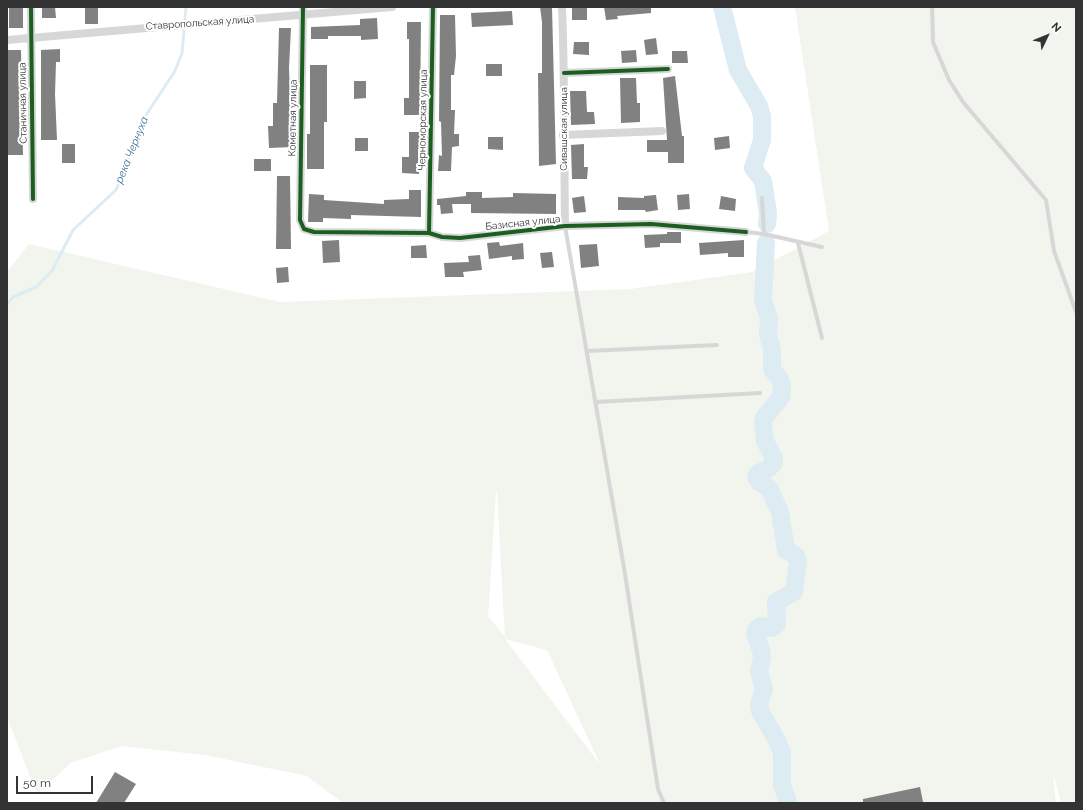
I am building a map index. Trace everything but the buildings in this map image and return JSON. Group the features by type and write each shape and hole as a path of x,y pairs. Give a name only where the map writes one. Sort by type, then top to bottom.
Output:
{"street":[{"name":"Станичная улица","path":"31,7 30,38 33,199"},
{"name":"Ставропольская улица","path":"7,40 192,24 303,11 392,7"},
{"name":"Черноморская улица","path":"429,233 432,7"},
{"name":"Сивашская улица","path":"562,7 565,226"},
{"name":"Кометная улица","path":"303,11 300,220 304,229"},
{"path":"564,73 668,69"},
{"path":"563,135 662,131"},
{"name":"Базисная улица","path":"304,229 314,232 429,233 442,237 460,238 565,226 651,224 746,232"}],"lane":[{"path":"932,7 933,42 949,80 962,102 1046,200 1054,251 1076,312"},
{"path":"762,198 764,234"},
{"path":"565,226 625,574 658,789 664,803"},
{"path":"746,232 764,234 798,243 822,247"},
{"path":"798,243 822,338"},
{"path":"587,350 717,345"},
{"path":"596,402 760,393"}],"shaded area":[{"path":"795,7 1076,7 1076,803 1061,803 1053,773 1056,803 343,803 307,776 205,755 121,746 71,763 37,794 7,717 7,272 29,244 280,302 631,289 752,272 829,231","holes":["497,492 505,637 488,616","505,639 547,650 599,762 598,762"]}],"waterway":[{"name":"река Чернуха","path":"7,304 13,297 36,287 52,271 73,230 116,190 146,115 175,71 182,53 186,7"},
{"path":"722,7 738,70 759,106 762,116 762,140 753,168 763,181 768,213 767,224"},
{"path":"766,243 763,300 769,318 768,334 772,350 772,369 780,379 782,386 781,397 764,418 763,423 765,441 774,458 774,463 768,469 758,473 756,477 759,482 769,488 780,512 786,550 796,556 798,561 794,592 776,602 777,624 772,628 760,626 756,630 755,634 762,657 759,671 764,689 759,705 760,711 782,752 782,784 788,803"}],"cycle path":[{"path":"31,7 33,199"},
{"path":"303,7 300,220 304,229 314,232 429,233 442,237 460,238 565,226 651,224 746,232"},
{"path":"429,233 433,7"},
{"path":"564,73 668,69"}]}
